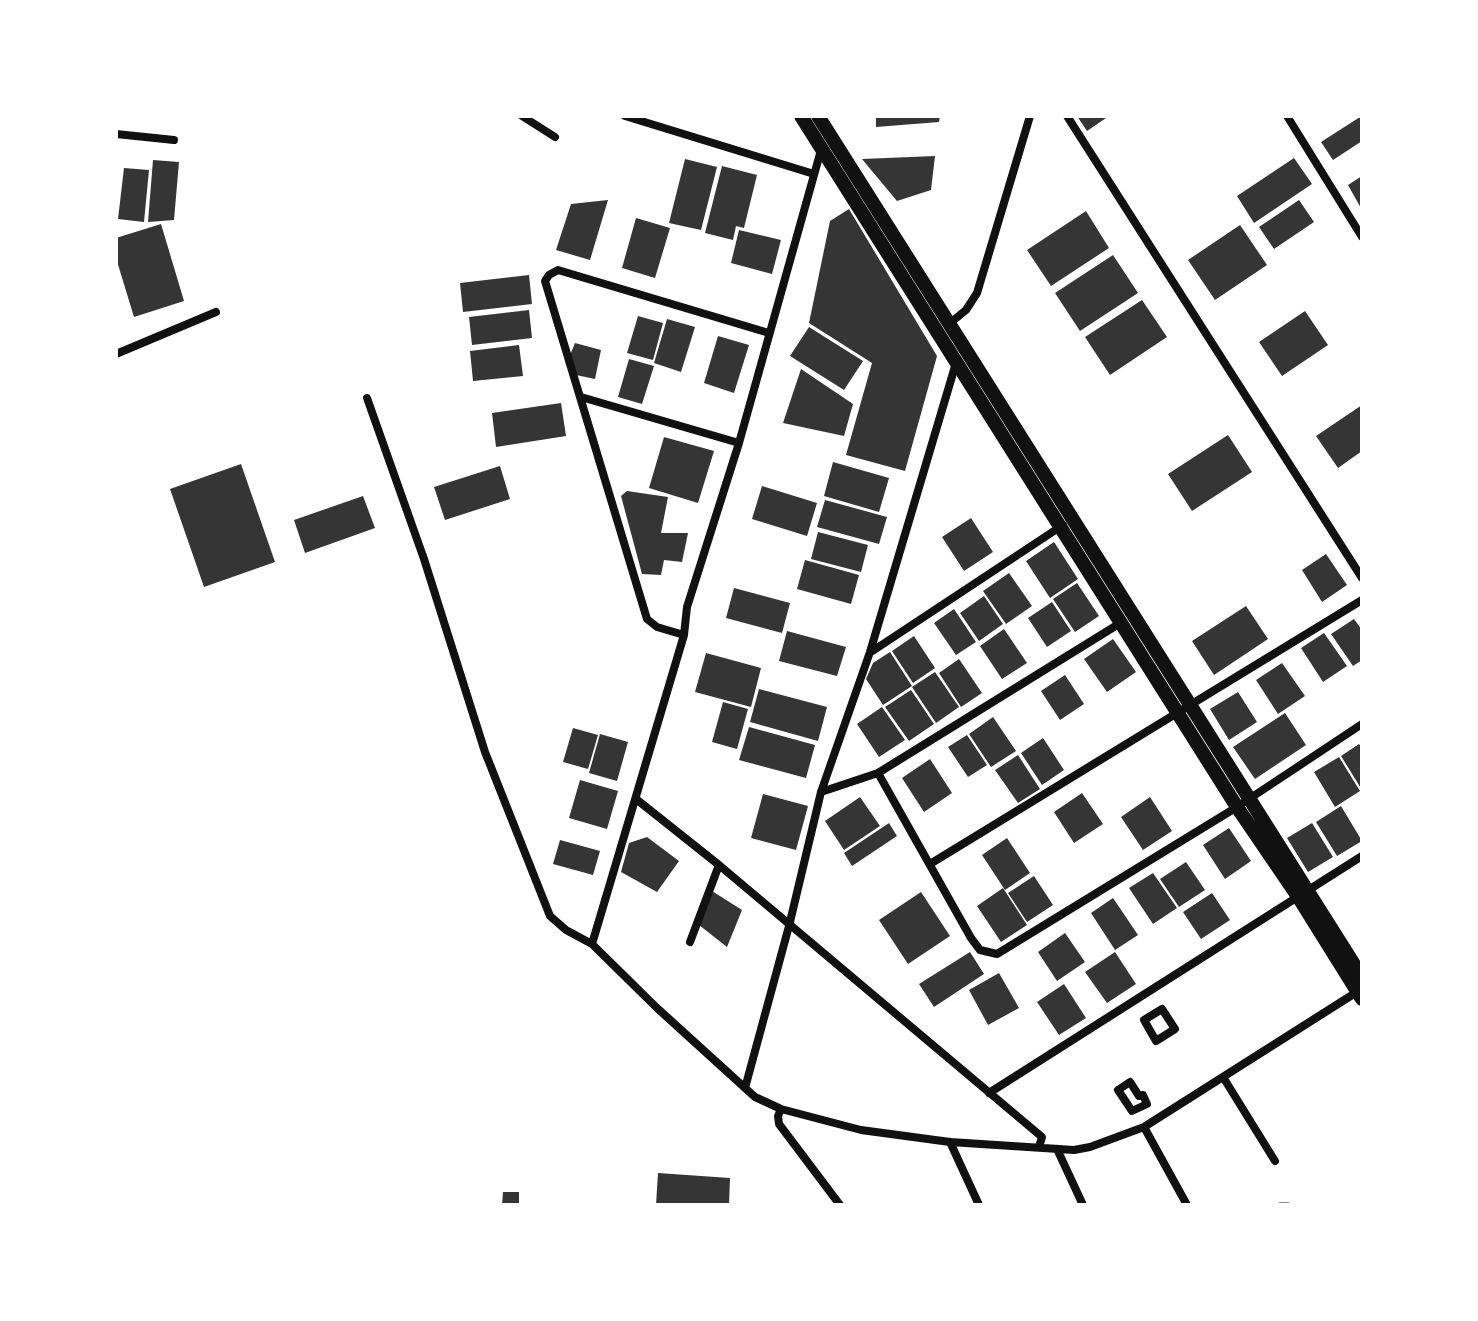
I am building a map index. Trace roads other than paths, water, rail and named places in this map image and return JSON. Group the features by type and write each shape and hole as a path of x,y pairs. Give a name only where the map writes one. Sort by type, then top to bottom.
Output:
{"street":[{"path":"522,116 555,137"},
{"path":"625,116 814,174"},
{"path":"801,116 943,328 969,353 1066,524"},
{"path":"367,398 424,559 485,752 550,916 566,930 592,944 755,1097 781,1109 861,1130 950,1142 1057,1149 1090,1147 1144,1127 1361,989 1243,803 1178,714 1127,620 1066,524 955,363 943,328 818,116"},
{"path":"592,944 684,635 687,607 739,443 831,116"},
{"path":"943,328 966,310 977,293 1030,116"},
{"path":"1067,116 1362,578"},
{"path":"1287,116 1362,237"},
{"path":"116,134 174,140"},
{"path":"684,635 657,627 647,619 545,281 558,270 769,333"},
{"path":"116,354 216,312"},
{"path":"745,1088 821,792 870,652 955,363 969,353"},
{"path":"581,397 739,443"},
{"path":"870,652 1066,524"},
{"path":"930,864 1362,600"},
{"path":"1127,620 1192,706 1243,803"},
{"path":"821,792 878,773 1127,620"},
{"path":"878,773 980,950 997,954 1243,803 1362,724"},
{"path":"636,799 1042,1137 1039,1147"},
{"path":"989,1093 1362,856"},
{"path":"690,942 719,865"},
{"path":"1223,1077 1275,1161"},
{"path":"781,1109 779,1124 840,1205"},
{"path":"1144,1127 1187,1205"},
{"path":"950,1142 979,1205"},
{"path":"1057,1149 1083,1205"}],"lane":[{"path":"1280,1205 1288,1205"}]}
